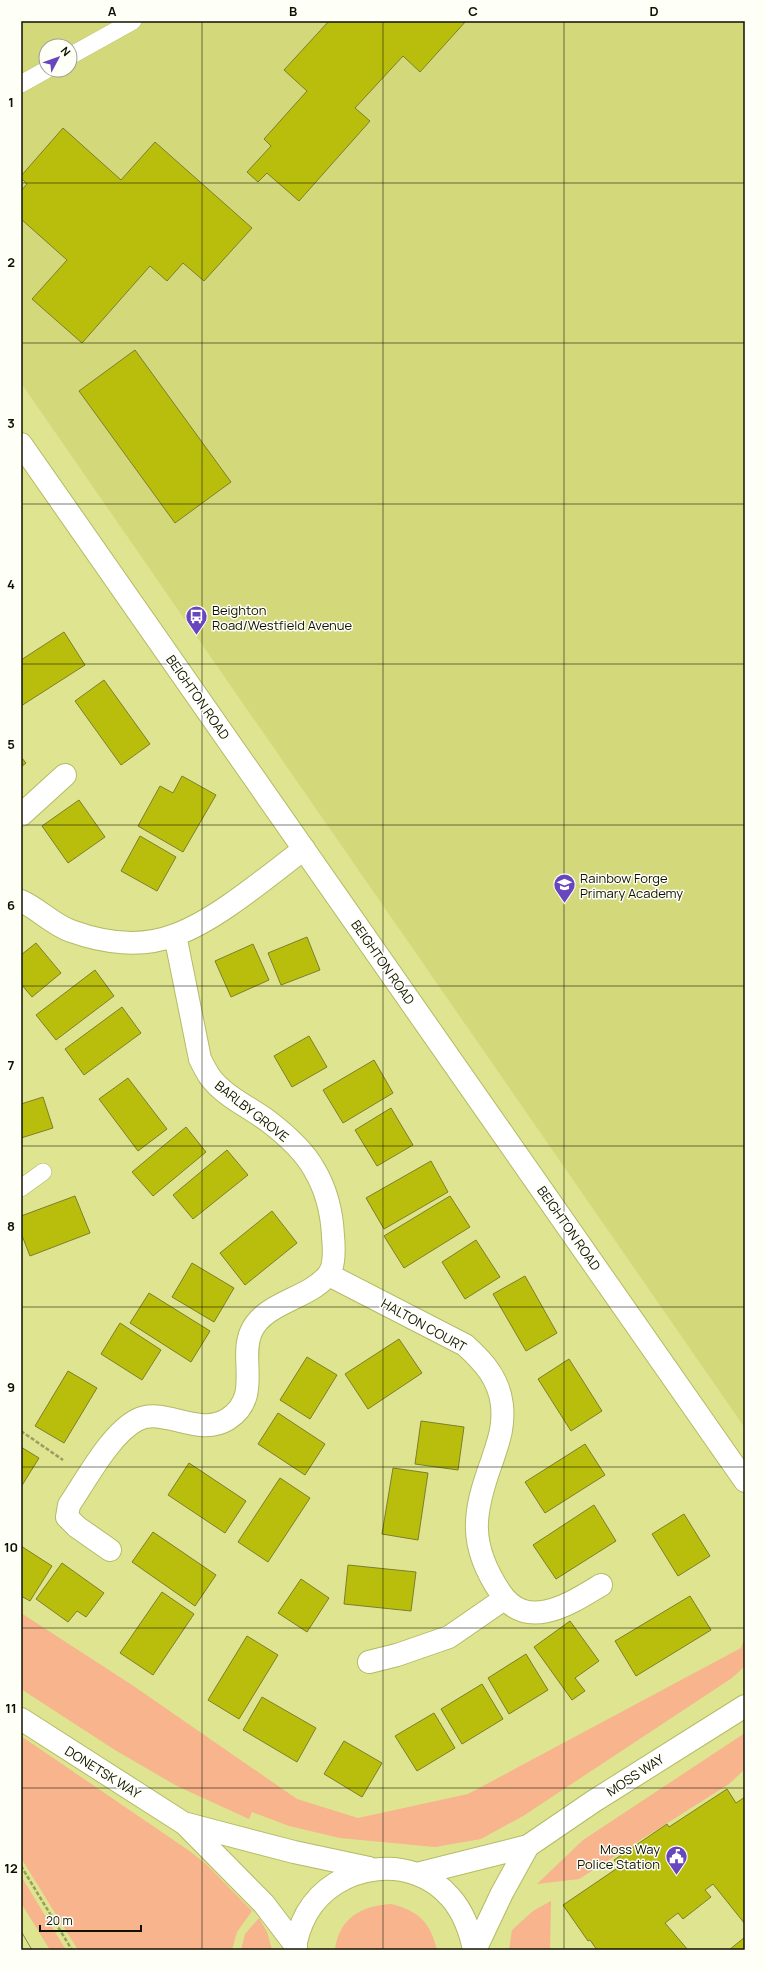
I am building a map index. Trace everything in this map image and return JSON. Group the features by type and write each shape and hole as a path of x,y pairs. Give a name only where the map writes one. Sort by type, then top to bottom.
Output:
{"street":[{"name":"BEIGHTON ROAD","path":"21,444 745,1481"},
{"path":"21,815 32,803 65,775"},
{"path":"21,901 69,931 108,942 138,943 175,936 204,920 304,849"},
{"name":"BARLBY GROVE","path":"175,936 200,1059 210,1077 230,1096 269,1121 284,1134 314,1169 326,1198 333,1228 334,1253 329,1275"},
{"path":"110,1550 77,1527 67,1517 69,1505 114,1439 125,1428 139,1419 161,1416 191,1425 213,1424 228,1419 242,1405 248,1393 250,1334 256,1322 268,1313 312,1288 329,1275"},
{"name":"HALTON COURT","path":"329,1275 465,1345 482,1361 496,1381 502,1404 503,1428 480,1494 476,1532 481,1556 492,1581 504,1599 523,1611 542,1613 568,1604 601,1585"},
{"path":"369,1662 396,1655 449,1637 504,1599"},
{"name":"MOSS WAY","path":"417,1874 528,1846 594,1801 744,1705"},
{"name":"DONETSK WAY","path":"21,1719 185,1824 264,1904 296,1948"},
{"name":"DONETSK WAY","path":"185,1824 294,1852 372,1869"},
{"name":"MOSS WAY","path":"474,1950 502,1893 528,1846"},
{"path":"296,1948 301,1923 313,1903 329,1887 349,1875 372,1869 395,1869 417,1874 434,1884 450,1897 462,1913 470,1931 474,1950"}],"lane":[{"path":"78,52 133,21"},
{"path":"21,84 38,74"},
{"path":"21,1188 43,1172"}],"path":[{"path":"21,1431 88,1477"},
{"path":"21,1866 72,1950"}],"shaded area":[{"name":"Rainbow Forge Primary Academy","path":"21,21 745,21 745,1428 21,383"},
{"path":"21,1613 132,1685 297,1799 358,1818 468,1794 741,1648 745,1637 745,1666 732,1678 523,1816 481,1839 435,1847 340,1838 289,1826 252,1812 249,1819 177,1786 115,1750 21,1689"},
{"path":"745,1733 745,1769 729,1784 579,1879 537,1884 583,1840"},
{"path":"21,1736 191,1852 207,1865 252,1911 237,1932 232,1950 78,1950 21,1858"},
{"path":"21,1876 66,1950 50,1950 21,1903"},
{"path":"551,1901 550,1950 509,1950 512,1930 533,1911"},
{"path":"391,1904 409,1910 422,1919 431,1932 437,1950 335,1950 337,1939 341,1930 353,1916 370,1908"},
{"path":"259,1918 267,1932 272,1950 241,1950 245,1934"}],"building":[{"path":"329,21 466,21 420,72 403,56 355,108 370,121 299,201 267,173 258,182 247,172 271,146 264,139 307,91 284,70"},
{"path":"63,128 121,180 155,142 252,228 204,281 183,263 167,281 150,266 82,343 32,299 67,260 21,219 21,191 27,184 21,176"},
{"path":"135,350 231,482 175,523 79,391"},
{"path":"64,632 85,665 21,706 21,660"},
{"path":"104,680 150,744 121,765 75,701"},
{"path":"21,757 26,763 21,767"},
{"path":"182,776 216,795 183,852 138,826 160,786 173,793"},
{"path":"79,800 105,837 68,863 42,826"},
{"path":"140,836 176,857 157,891 121,871"},
{"path":"307,937 320,970 281,985 268,953"},
{"path":"36,943 61,973 32,997 21,984 21,955"},
{"path":"253,944 269,980 231,997 215,961"},
{"path":"95,970 114,996 56,1040 36,1015"},
{"path":"122,1007 141,1033 84,1075 65,1049"},
{"path":"309,1036 327,1067 292,1087 274,1056"},
{"path":"374,1060 393,1093 343,1123 323,1090"},
{"path":"128,1078 167,1129 138,1151 99,1099"},
{"path":"43,1097 53,1128 21,1138 21,1104"},
{"path":"391,1108 413,1145 377,1166 355,1130"},
{"path":"186,1127 206,1152 153,1196 132,1172"},
{"path":"227,1150 248,1175 193,1219 173,1195"},
{"path":"431,1161 448,1192 384,1229 366,1198"},
{"path":"75,1196 90,1233 30,1256 21,1233 21,1216"},
{"path":"450,1196 470,1227 404,1268 384,1236"},
{"path":"272,1211 297,1243 245,1285 220,1253"},
{"path":"476,1240 500,1277 465,1299 442,1262"},
{"path":"192,1263 234,1288 214,1322 172,1297"},
{"path":"525,1276 557,1333 526,1351 493,1294"},
{"path":"149,1293 210,1331 191,1362 130,1323"},
{"path":"120,1323 161,1350 142,1380 101,1354"},
{"path":"399,1339 422,1373 368,1409 345,1374"},
{"path":"307,1357 337,1375 310,1419 280,1400"},
{"path":"569,1359 602,1411 571,1431 538,1379"},
{"path":"68,1371 97,1388 64,1443 35,1426"},
{"path":"278,1413 325,1444 305,1475 258,1444"},
{"path":"421,1421 464,1427 458,1470 415,1464"},
{"path":"585,1444 605,1475 545,1513 525,1482"},
{"path":"21,1447 39,1458 21,1487"},
{"path":"189,1463 246,1501 225,1533 168,1495"},
{"path":"393,1468 428,1473 418,1540 382,1534"},
{"path":"280,1478 310,1498 268,1562 238,1542"},
{"path":"594,1505 616,1541 556,1579 533,1545"},
{"path":"684,1514 710,1556 678,1576 652,1534"},
{"path":"153,1532 216,1575 195,1606 132,1562"},
{"path":"21,1546 52,1566 30,1601 21,1596"},
{"path":"62,1563 104,1593 86,1617 77,1611 68,1622 36,1599"},
{"path":"348,1565 416,1572 411,1611 344,1604"},
{"path":"301,1579 329,1598 307,1632 278,1613"},
{"path":"162,1592 194,1614 153,1675 120,1653"},
{"path":"690,1596 711,1630 636,1676 615,1641"},
{"path":"570,1621 599,1661 575,1678 585,1691 572,1700 534,1647"},
{"path":"247,1636 278,1655 239,1719 208,1700"},
{"path":"526,1654 548,1690 509,1714 488,1678"},
{"path":"482,1684 503,1719 462,1744 441,1709"},
{"path":"262,1697 316,1728 297,1762 243,1730"},
{"path":"434,1713 455,1748 417,1771 395,1736"},
{"path":"344,1741 382,1763 362,1797 324,1774"},
{"name":"Moss Way Police Station","path":"727,1789 736,1803 745,1797 745,1924 713,1884 705,1890 711,1897 683,1919 678,1913 665,1923 688,1950 597,1950 590,1940 588,1941 563,1905 619,1867 614,1860 667,1824 669,1827"},
{"path":"745,1937 745,1950 729,1950"}],"tram line":[{"path":"21,1931 32,1950"}],"place":[{"name":"Beighton Road/Westfield Avenue","path":"196,636"},
{"name":"Rainbow Forge Primary Academy","path":"564,904"},
{"name":"Moss Way Police Station","path":"676,1876"}]}
